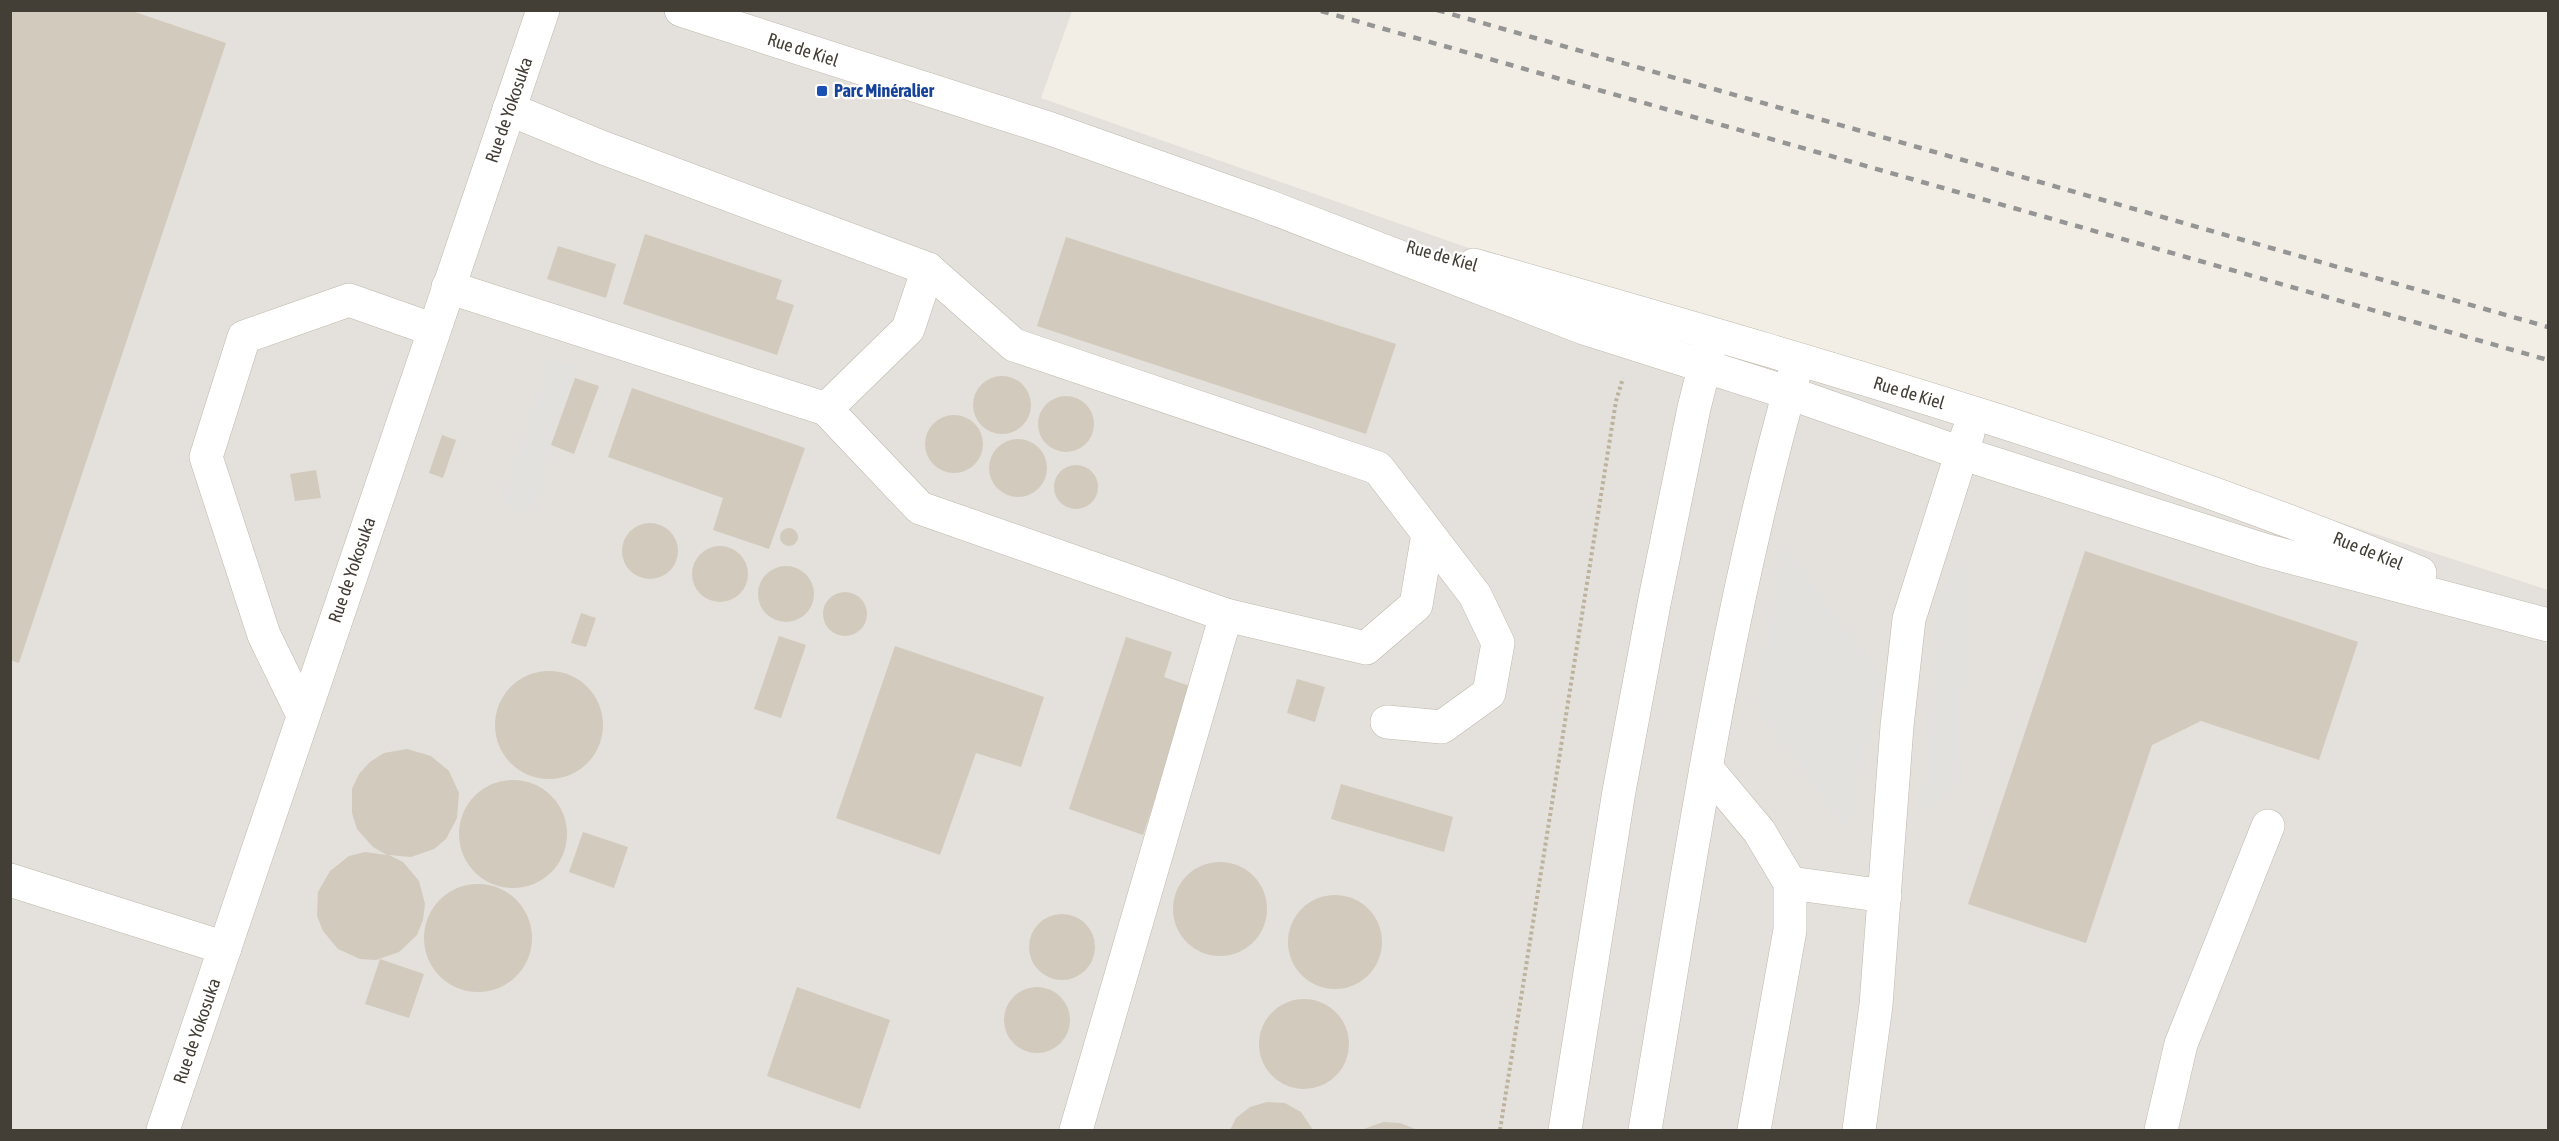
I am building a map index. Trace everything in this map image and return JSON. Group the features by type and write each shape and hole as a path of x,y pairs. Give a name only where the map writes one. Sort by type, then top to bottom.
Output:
{"street":[{"name":"Rue de Yokosuka","path":"163,1131 543,10"},
{"name":"Rue de Kiel","path":"681,10 1051,129 1265,205 1709,350 1789,393 1961,453 2264,550 2543,623"},
{"path":"509,109 601,147 928,269 1014,345 1378,468 1475,595 1498,643 1489,693 1442,726 1387,722"},
{"path":"826,409 908,329 928,269"},
{"path":"448,287 826,409 920,508 1226,615 1366,648 1416,605 1428,534"},
{"path":"303,715 264,635 206,457 244,337 349,300 434,330"},
{"path":"1565,1131 1619,791 1656,592 1694,408 1709,350"},
{"name":"Rue de Kiel","path":"1709,350 1799,358 2125,462 2317,530 2543,623"},
{"path":"1645,1131 1727,648 1780,418 1799,358"},
{"path":"1859,1131 1876,1005 1897,726 1909,619 1974,413"},
{"path":"1076,1131 1226,615"},
{"path":"1707,769 1759,831 1790,882 1790,930 1754,1131"},
{"path":"2161,1131 2181,1044 2268,826"},
{"path":"10,880 225,948"},
{"path":"1790,882 1885,896"}],"path":[{"path":"1500,1131 1616,401 1625,370"}],"shaded area":[{"path":"10,11 1072,11 1041,98 1705,331 2021,419 2548,590 2548,1130 11,1130"},
{"path":"550,359 579,367 531,514 501,502"},
{"path":"1782,543 1880,677 1847,832 1755,704"},
{"path":"1970,554 1957,786 1922,815 1940,593"}],"building":[{"path":"10,10 129,10 226,43 19,663 10,660"},
{"path":"645,234 782,280 776,299 794,305 777,355 623,304"},
{"path":"1066,237 1396,344 1366,434 1037,326"},
{"path":"558,246 616,264 606,298 547,279"},
{"path":"1002,376 1018,381 1026,389 1031,405 1026,421 1018,429 1002,434 986,429 978,421 973,405 978,389 986,381"},
{"path":"575,378 599,386 574,454 551,445"},
{"path":"632,388 805,448 769,549 713,530 723,498 608,457"},
{"path":"1060,396 1072,396 1082,400 1090,408 1094,424 1090,440 1082,448 1072,452 1060,452 1050,448 1042,440 1038,430 1038,418 1042,408 1050,400"},
{"path":"954,415 970,420 978,428 983,444 978,460 970,468 954,473 938,468 930,460 925,444 930,428 938,420"},
{"path":"442,435 456,440 443,478 429,473"},
{"path":"1018,439 1034,444 1042,452 1047,468 1042,484 1034,492 1018,497 1002,492 994,484 989,468 994,452 1002,444"},
{"path":"1076,465 1085,466 1092,471 1097,478 1097,496 1092,503 1085,508 1076,509 1067,508 1060,503 1055,496 1054,487 1055,478 1060,471 1067,466"},
{"path":"316,470 321,498 295,501 290,474"},
{"path":"645,523 655,523 670,531 676,540 678,551 676,562 670,571 655,579 645,579 634,574 627,567 622,556 622,546 627,535 634,528"},
{"path":"789,528 795,531 798,537 795,543 789,546 783,543 780,537 783,531"},
{"path":"720,546 731,548 740,554 746,563 748,574 746,585 740,594 731,600 720,602 709,600 700,594 694,585 692,574 694,563 700,554 709,548"},
{"path":"2085,551 2358,642 2319,760 2201,721 2152,745 2086,943 1968,904"},
{"path":"780,566 792,566 806,574 814,588 812,605 806,614 792,622 780,622 763,610 758,600 758,588 770,571"},
{"path":"845,592 854,593 861,598 866,605 866,623 861,630 854,635 845,636 836,635 829,630 824,623 823,614 824,605 829,598 836,593"},
{"path":"581,613 596,618 586,647 571,643"},
{"path":"779,636 806,645 781,718 754,709"},
{"path":"1126,637 1172,652 1164,677 1192,687 1143,835 1069,809"},
{"path":"895,646 1044,697 1021,767 976,753 940,855 836,818"},
{"path":"549,671 570,675 587,687 599,704 603,725 599,746 587,763 570,775 549,779 528,775 511,763 499,746 495,725 499,704 511,687 528,675"},
{"path":"1297,679 1325,687 1315,722 1287,713"},
{"path":"407,749 431,756 449,771 459,793 457,818 446,839 434,849 411,857 389,855 403,862 419,881 425,904 423,920 417,935 399,952 376,960 360,959 338,949 323,931 317,916 318,892 330,871 349,856 365,852 387,855 373,847 357,829 352,813 352,789 359,774 370,762 384,753"},
{"path":"513,780 534,784 551,796 563,813 567,834 563,855 551,872 534,884 513,888 492,884 475,872 463,855 459,834 463,813 475,796 492,784"},
{"path":"1341,784 1453,817 1444,852 1331,819"},
{"path":"583,832 628,847 614,888 569,872"},
{"path":"1220,862 1238,866 1253,876 1263,891 1267,909 1263,927 1253,942 1238,952 1220,956 1202,952 1187,942 1177,927 1173,909 1177,891 1187,876 1202,866"},
{"path":"478,884 499,888 516,900 528,917 532,938 528,959 516,976 499,988 478,992 457,988 440,976 428,959 424,938 428,917 440,900 457,888"},
{"path":"1335,895 1353,899 1368,909 1378,924 1382,942 1378,960 1368,975 1353,985 1335,989 1317,985 1302,975 1292,960 1288,942 1292,924 1302,909 1317,899"},
{"path":"1068,914 1086,923 1093,934 1095,947 1093,960 1086,971 1075,978 1056,980 1038,971 1031,960 1029,941 1038,923 1049,916"},
{"path":"380,959 424,974 409,1018 365,1004"},
{"path":"797,987 890,1020 860,1109 767,1076"},
{"path":"1037,987 1050,989 1060,997 1068,1007 1070,1020 1068,1033 1060,1043 1050,1051 1037,1053 1024,1051 1014,1043 1006,1033 1004,1020 1006,1007 1014,997 1024,989"},
{"path":"1304,999 1321,1002 1336,1012 1346,1027 1349,1044 1346,1061 1336,1076 1321,1086 1304,1089 1287,1086 1272,1076 1262,1061 1259,1044 1262,1027 1272,1012 1287,1002"},
{"path":"1267,1102 1285,1103 1301,1112 1313,1130 1230,1130 1236,1118 1250,1107"},
{"path":"1383,1122 1400,1123 1418,1130 1361,1130"}],"railway":[{"path":"1437,10 2548,327"},
{"path":"1321,11 2548,360"}],"place":[{"name":"Parc Minéralier","path":"822,91"}]}
